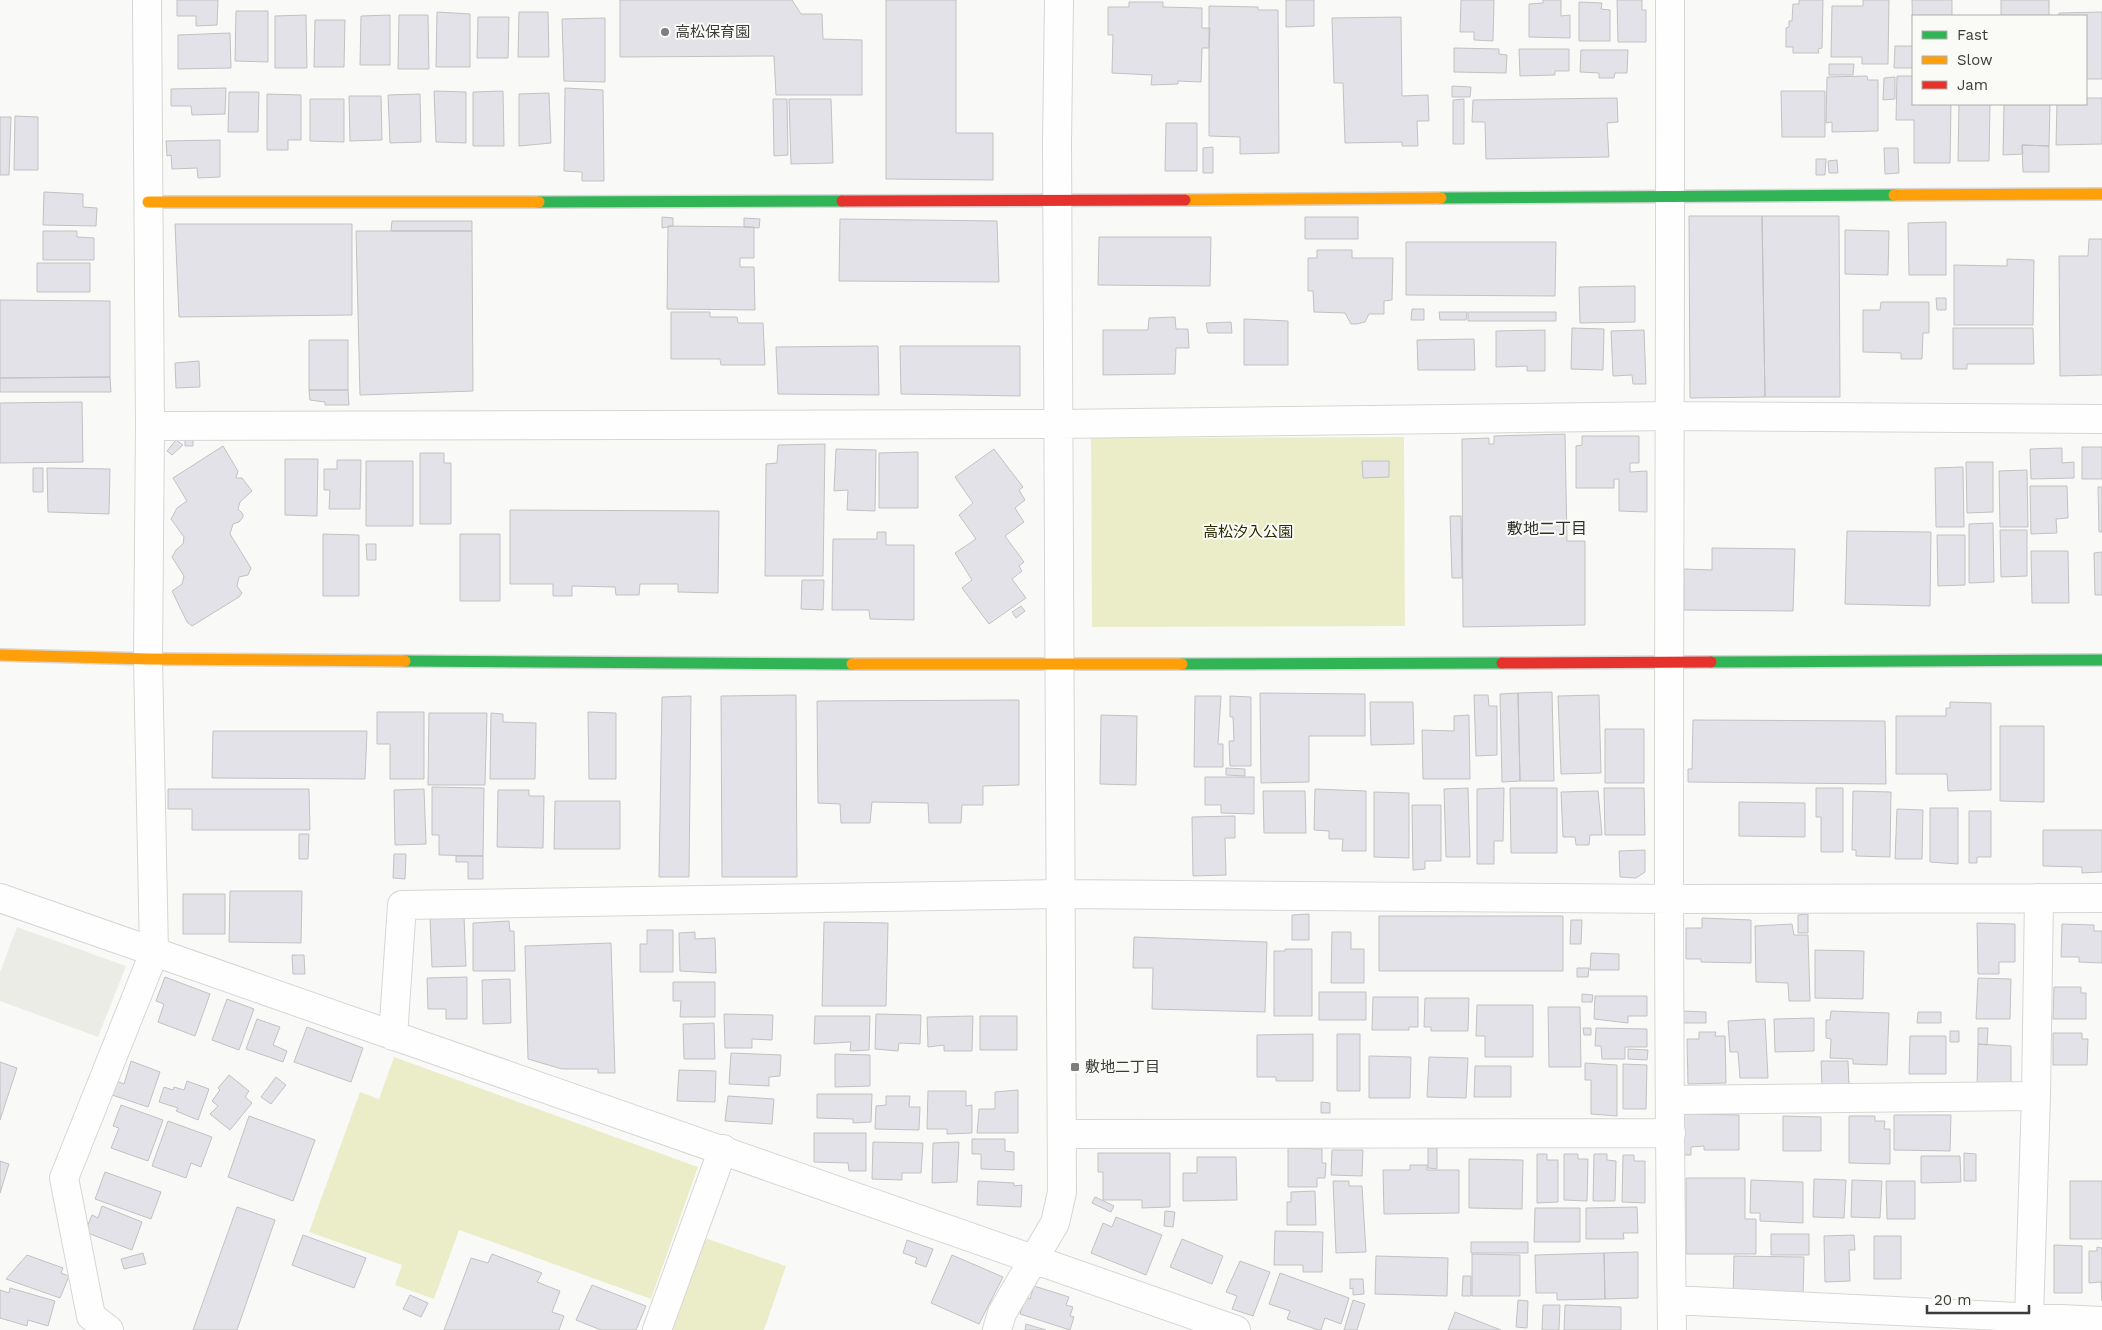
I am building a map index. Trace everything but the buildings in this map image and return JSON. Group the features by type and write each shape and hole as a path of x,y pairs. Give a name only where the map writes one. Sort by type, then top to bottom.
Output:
{"street":[{"path":"95,1325 64,1178 154,953 148,659 150,426 147,0"},
{"path":"996,1330 1002,1313 1055,1223 1062,1192 1057,202 1059,0"},
{"path":"1670,0 1671,416 1667,663 1672,1330"},
{"path":"148,202 1057,202 2102,194"},
{"path":"150,426 1058,424 1671,416 2102,419"},
{"path":"0,655 148,659 1059,665 2102,660"},
{"path":"393,1036 402,905 1059,894 1669,899 2102,898"},
{"path":"0,898 723,1149 1236,1330"},
{"path":"2029,1318 2036,1096 2039,898"},
{"path":"1671,1100 2036,1096"},
{"path":"1062,1134 1671,1133"},
{"path":"657,1330 723,1149"},
{"path":"1672,1300 2102,1321"}],"shaded area":[{"path":"17,927 126,966 98,1037 0,1001 0,972"}],"green space":[{"name":"高松汐入公園","path":"1404,437 1405,626 1092,627 1091,438"},
{"path":"394,1057 698,1167 651,1299 459,1230 434,1299 395,1285 402,1265 309,1232 360,1092 379,1099"},
{"path":"705,1238 786,1266 764,1330 673,1330"}],"traffic: fast":[{"path":"1441,198 1894,195"},
{"path":"539,202 842,201"},
{"path":"1711,662 2102,660"},
{"path":"405,661 852,664"},
{"path":"1182,664 1502,663"}],"traffic: slow":[{"path":"1894,195 2102,194"},
{"path":"1185,200 1441,198"},
{"path":"148,202 539,202"},
{"path":"0,655 148,659 405,661"},
{"path":"852,664 1182,664"}],"traffic: jam":[{"path":"842,201 1185,200"},
{"path":"1502,663 1711,662"}],"place":[{"name":"高松保育園","path":"665,32"},
{"name":"敷地二丁目","path":"1075,1067"}],"district":[{"name":"敷地二丁目","path":"1547,528"}]}
